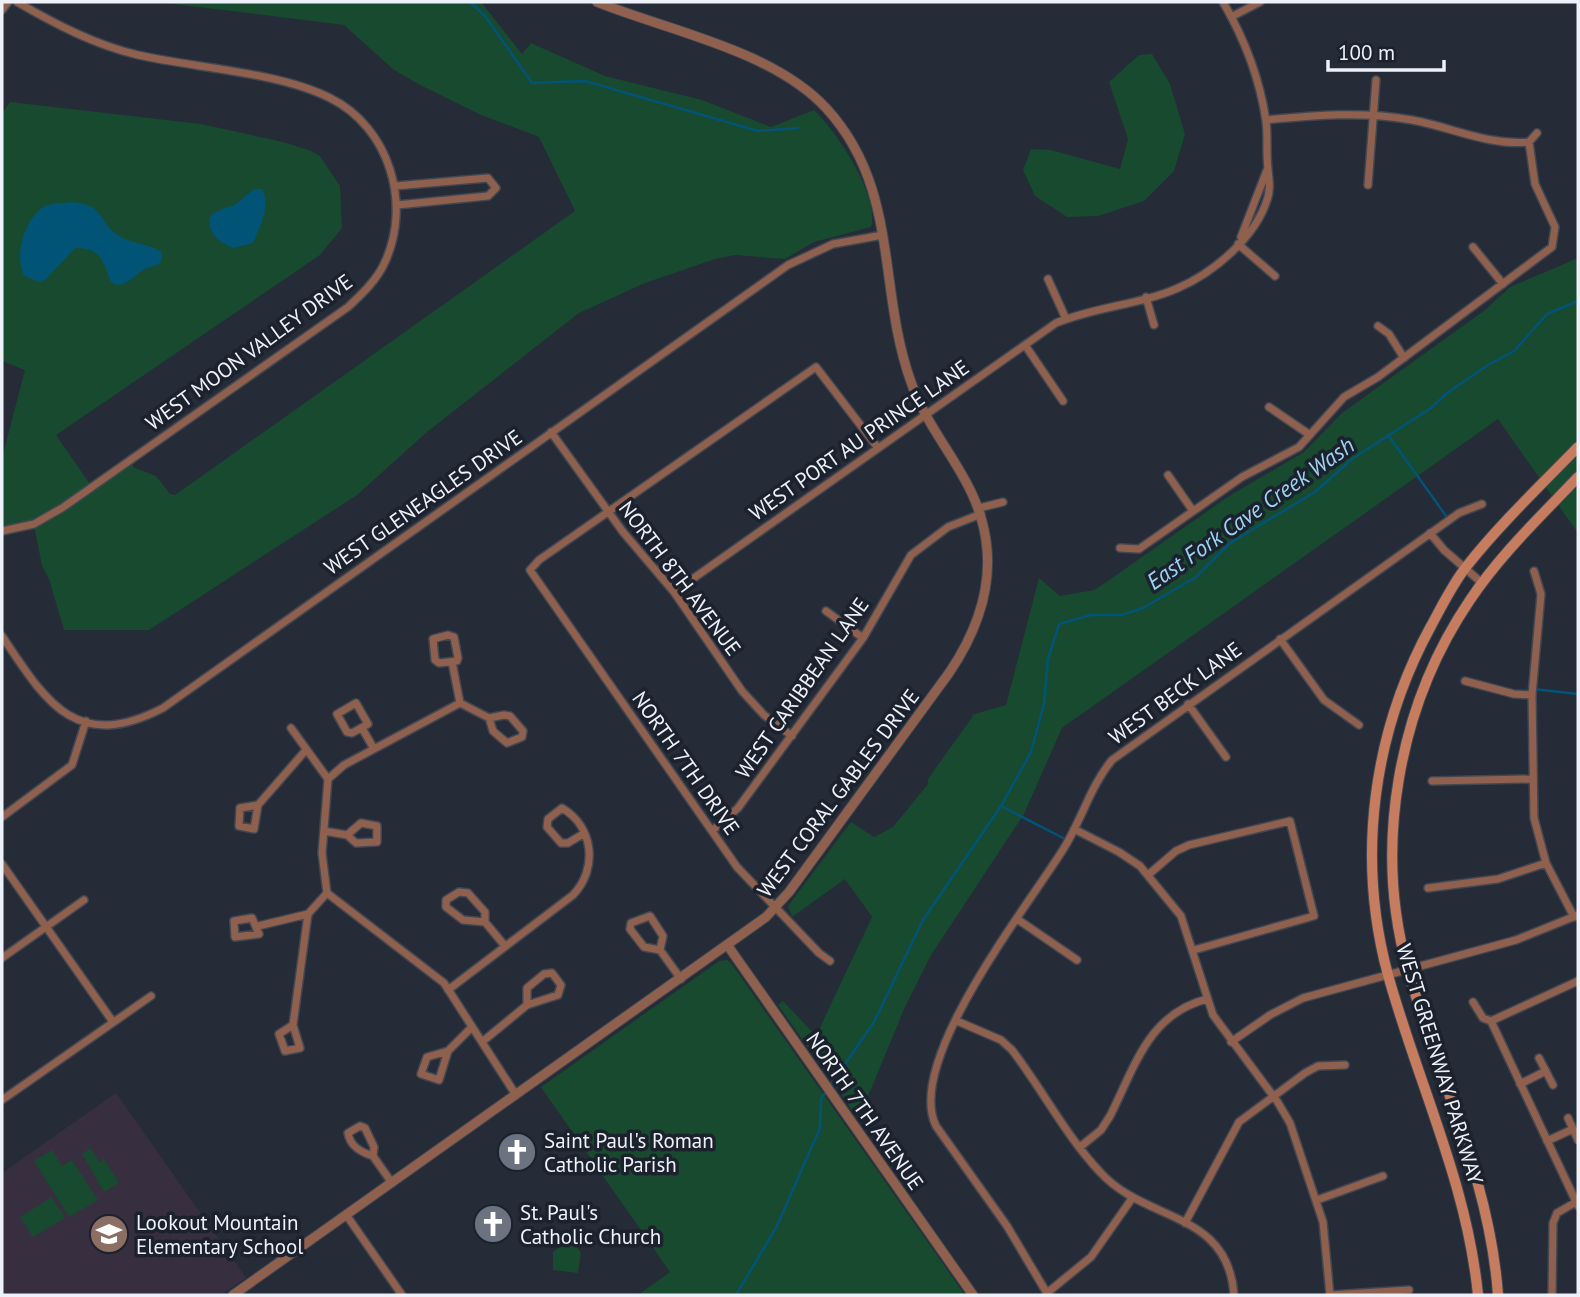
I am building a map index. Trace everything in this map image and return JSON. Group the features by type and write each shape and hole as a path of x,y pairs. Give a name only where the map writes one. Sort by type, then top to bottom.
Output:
{"main road":[{"name":"WEST GREENWAY PARKWAY","path":"1478,1295 1474,1252 1458,1181 1388,974 1375,903 1372,856 1375,792 1390,722 1415,654 1465,568 1578,447"},
{"name":"WEST GREENWAY PARKWAY","path":"1498,1295 1495,1253 1478,1177 1408,969 1393,872 1399,778 1409,731 1422,691 1461,614 1504,554 1578,477"}],"street":[{"path":"2,10 8,2"},
{"name":"WEST MOON VALLEY DRIVE","path":"2,531 34,524 62,508 348,307 364,292 385,262 395,227 397,205 395,186 384,154 374,137 350,111 331,98 295,86 137,54 78,35 17,2"},
{"name":"WEST CORAL GABLES DRIVE","path":"233,1295 728,946 775,908 966,647 980,611 987,582 988,549 980,511 962,469 925,415 905,362 877,198 854,146 830,113 806,90 759,62 597,2"},
{"name":"WEST PORT AU PRINCE LANE","path":"674,592 1066,319 1089,310 1176,289 1204,275 1238,244 1254,226 1267,201 1270,183 1266,120 1248,56 1223,2"},
{"path":"1231,17 1260,2"},
{"path":"1368,185 1376,80"},
{"path":"1266,120 1318,115 1373,115 1413,120 1500,143 1529,142 1537,133"},
{"path":"1120,548 1139,549 1247,474 1299,447 1334,406 1404,358 1503,284 1555,241 1552,216 1532,174 1529,142"},
{"name":"WEST PORT AU PRINCE LANE","path":"1238,244 1268,169"},
{"path":"395,186 488,178 496,188 488,197 397,205"},
{"name":"WEST GLENEAGLES DRIVE","path":"2,636 58,710 86,721 122,725 137,721 163,708 803,256 833,244 883,235"},
{"path":"1238,244 1275,276"},
{"path":"1473,247 1503,284"},
{"path":"1048,279 1066,319"},
{"path":"1146,297 1154,325"},
{"path":"1378,326 1389,334 1404,358"},
{"path":"1025,345 1063,401"},
{"path":"608,512 816,367 878,448"},
{"path":"1269,407 1310,435"},
{"name":"NORTH 8TH AVENUE","path":"551,432 608,512 674,592 742,691 764,715 792,736"},
{"path":"1168,475 1193,511"},
{"name":"WEST CARIBBEAN LANE","path":"712,831 733,815 863,638 911,555 948,527 1003,502"},
{"name":"WEST BECK LANE","path":"1047,1294 1007,1226 936,1126 929,1107 931,1085 981,971 1074,830 1090,792 1112,760 1430,533 1468,508 1482,504"},
{"name":"NORTH 7TH DRIVE","path":"608,512 539,560 530,570 737,867 830,961"},
{"path":"1430,533 1482,583"},
{"path":"1231,1042 1289,1004 1538,933 1576,916 1546,863 1534,818 1532,695 1541,594 1534,571"},
{"path":"826,611 863,638"},
{"path":"454,637 458,658 452,662 439,663 435,660 433,639 454,637"},
{"path":"1280,639 1324,699 1359,725"},
{"path":"452,662 460,703"},
{"path":"1465,681 1514,694 1532,695"},
{"path":"460,703 489,718 510,716 523,732 522,737 507,743 493,731 489,718"},
{"path":"328,779 344,765 460,703"},
{"path":"356,704 368,721 362,728 352,733 347,732 337,714 356,704"},
{"path":"1188,704 1226,757"},
{"path":"2,817 72,765 86,721"},
{"path":"291,728 328,779 322,853 327,893 432,972 448,989 516,1095"},
{"path":"362,728 374,749"},
{"path":"258,805 306,750"},
{"path":"1432,781 1532,779"},
{"path":"448,989 573,895 582,884 590,864 589,843 583,834 583,828 562,808 546,823 561,843 568,843 583,834"},
{"path":"1147,875 1176,851 1189,845 1290,821 1314,916 1194,950"},
{"path":"1074,830 1119,852 1147,875 1181,916 1213,1015 1273,1095 1290,1123 1317,1200 1325,1236 1330,1295 1409,1290"},
{"path":"324,831 346,835"},
{"path":"1428,888 1508,877 1546,863"},
{"path":"2,864 113,1022"},
{"path":"485,922 460,919 446,907 446,900 459,892 468,892 485,912 485,922 505,946"},
{"path":"258,926 308,914 327,893"},
{"path":"2,958 84,900"},
{"path":"293,1025 308,914"},
{"path":"660,950 663,936 650,916 632,923 630,929 644,947 660,950 681,979"},
{"path":"1017,919 1077,960"},
{"name":"NORTH 7TH AVENUE","path":"728,946 973,1295"},
{"path":"482,1042 527,1005 558,995 561,985 552,973 544,974 527,988 527,1005"},
{"path":"1491,1021 1578,981"},
{"path":"2,1100 151,996"},
{"path":"1080,1147 1105,1123 1159,1024 1178,1009 1207,999"},
{"path":"1473,1002 1483,1018 1491,1021 1577,1201 1557,1213 1553,1223 1552,1295"},
{"path":"957,1021 1006,1044 1102,1175 1133,1197 1212,1239 1230,1268 1234,1295"},
{"path":"448,1051 427,1057 421,1074 439,1080 448,1051 472,1027"},
{"path":"1539,1058 1553,1085"},
{"path":"1185,1223 1233,1129 1273,1095 1318,1066 1345,1065"},
{"path":"1520,1084 1546,1072"},
{"path":"1568,1118 1578,1140"},
{"path":"1547,1141 1573,1129"},
{"path":"373,1156 392,1183"},
{"path":"1317,1200 1383,1176"},
{"path":"1047,1294 1091,1257 1133,1197"},
{"path":"347,1216 402,1295"}],"shaded area":[{"name":"Lookout Mountain Elementary School","path":"116,1093 246,1278 221,1295 2,1295 2,1173"}],"green space":[{"path":"158,2 481,2 522,54 531,43 605,76 702,100 771,127 814,110 844,148 863,181 872,214 871,227 814,242 785,259 735,255 715,259 645,283 579,313 427,432 357,495 149,630 64,630 49,579 42,566 34,525 2,531 2,458 25,370 2,361 2,113 10,102 201,124 283,142 320,156 340,186 342,228 320,255 56,435 92,487 129,461 135,468 156,476 170,494 175,495 575,211 539,137 479,114 420,85 394,70 344,25"},
{"path":"1152,54 1170,84 1185,134 1174,171 1144,201 1098,216 1067,217 1035,196 1023,170 1031,149 1051,150 1120,169 1128,139 1109,82 1139,55"},
{"path":"1578,258 1578,533 1498,419 1062,728 1024,814 931,955 905,1007 869,1094 855,1114 778,1005 783,1001 816,1036 872,917 845,879 792,917 788,906 851,822 874,837 893,827 928,784 928,779 973,716 971,715 1006,705 1039,578 1060,596 1094,590 1229,496 1304,452 1342,413 1485,310 1510,287"},
{"path":"727,960 965,1295 638,1295 670,1272 541,1087 719,961"},
{"path":"91,1148 99,1162 104,1159 119,1183 104,1192 82,1154"},
{"path":"52,1150 62,1166 72,1160 98,1200 69,1217 34,1161"},
{"path":"52,1197 65,1218 33,1237 20,1217"},
{"path":"571,1239 581,1253 578,1273 553,1270 553,1252"}],"water":[{"path":"254,189 262,189 264,196 265,209 261,223 253,243 233,248 216,237 211,230 209,219 213,213 236,204"},
{"path":"73,202 97,211 119,236 161,252 162,259 158,265 145,269 123,284 117,285 111,282 96,253 75,248 46,279 40,282 24,276 21,268 21,248 31,219 45,206"}],"waterway":[{"path":"470,2 485,16 532,83 585,81 758,131 798,128"},
{"name":"East Fork Cave Creek Wash","path":"736,1295 777,1226 820,1128 821,1099 874,1022 923,920 1001,806 1031,752 1044,704 1048,659 1059,624 1091,615 1122,615 1143,608 1196,577 1230,543 1315,492 1352,459 1431,408 1447,393 1488,365 1514,351 1547,314 1578,301"},
{"path":"1388,435 1449,520"},
{"path":"1533,689 1578,694"},
{"path":"1001,806 1065,839"}],"place":[{"name":"Saint Paul's Roman Catholic Parish","path":"517,1152"},
{"name":"St. Paul's Catholic Church","path":"493,1224"},
{"name":"Lookout Mountain Elementary School","path":"109,1234"}]}
